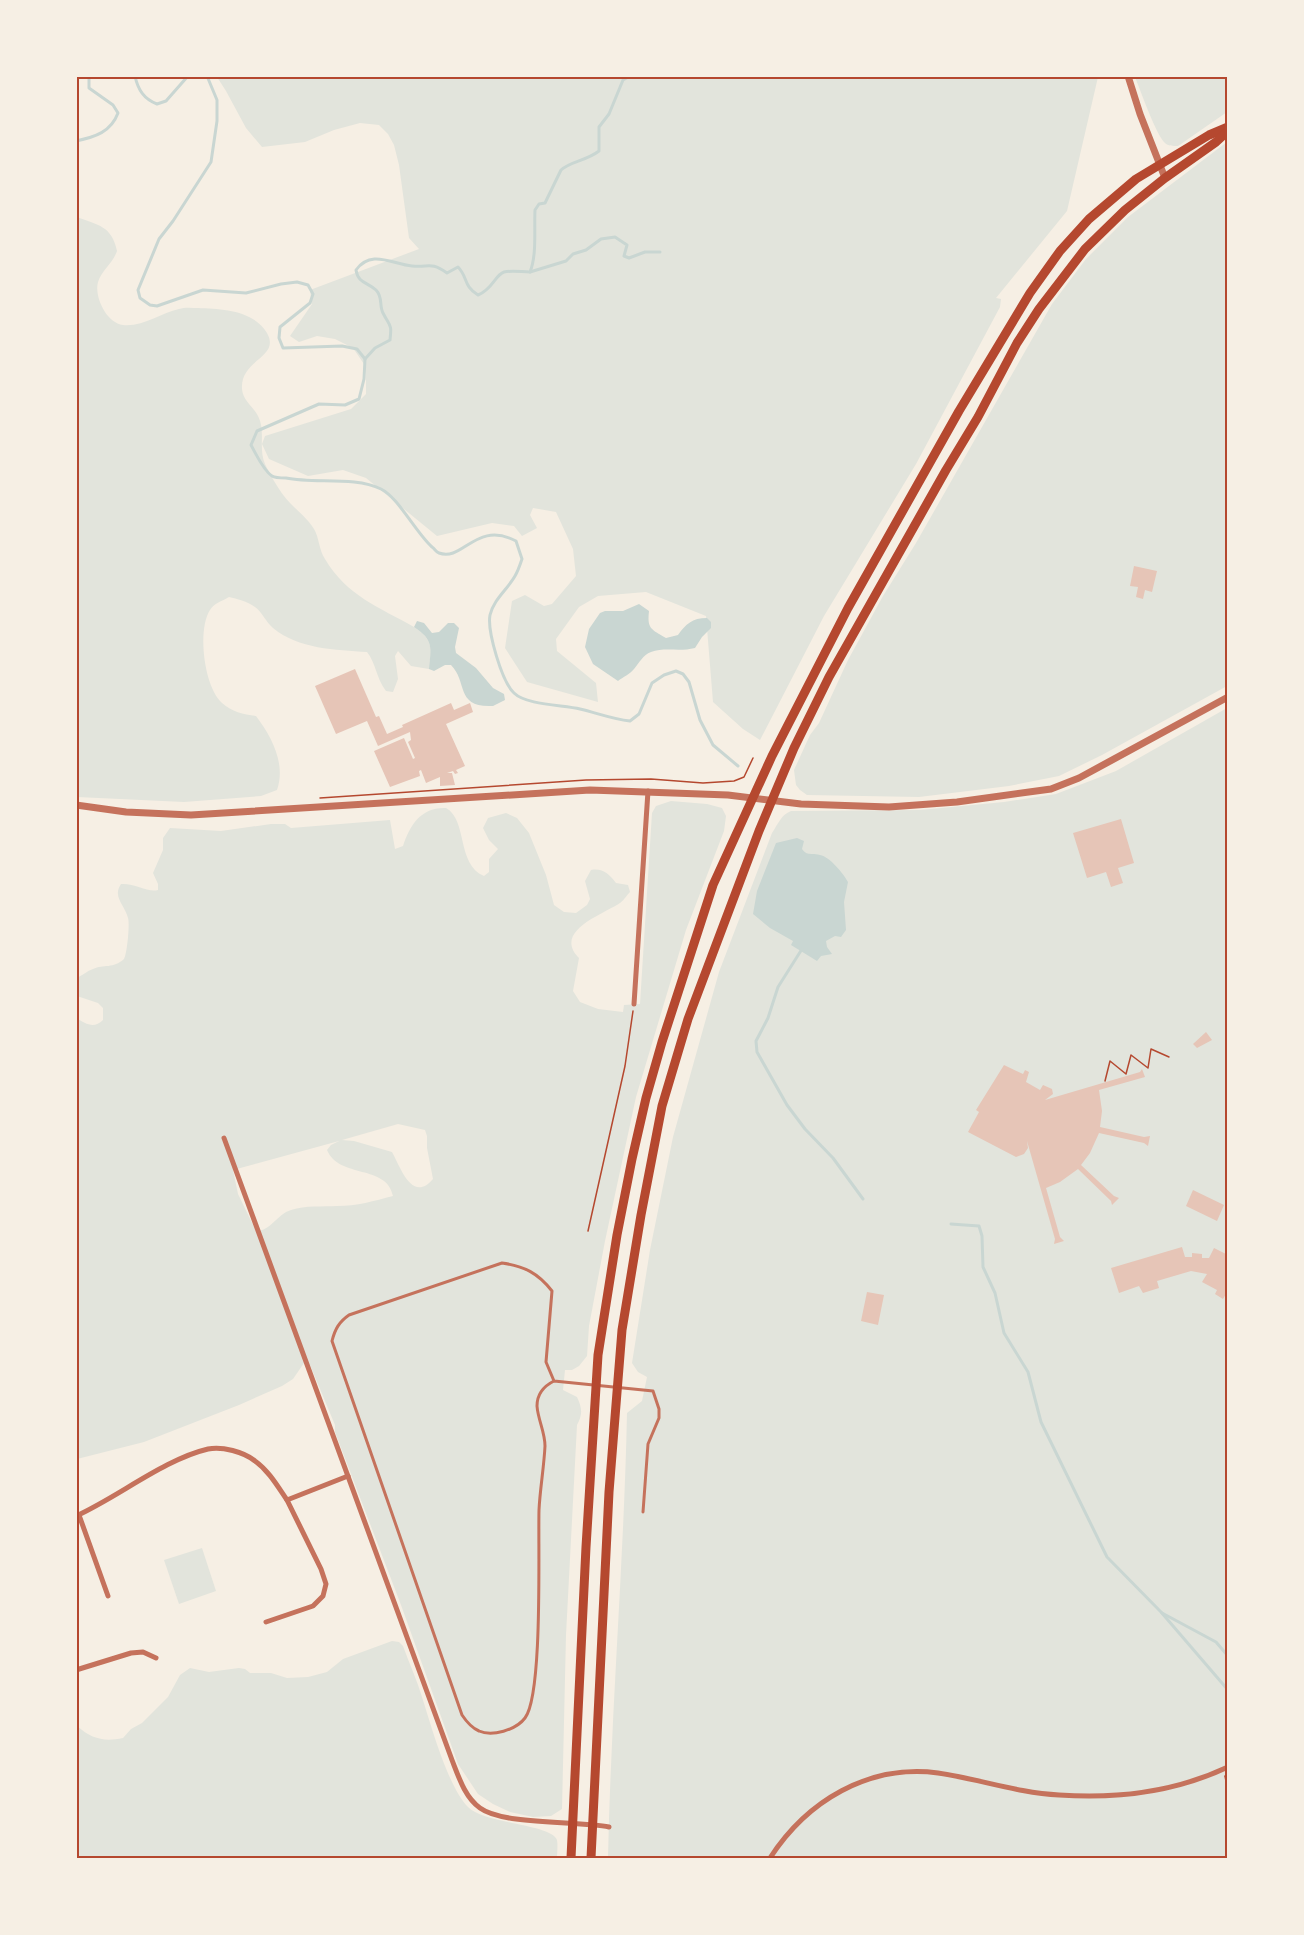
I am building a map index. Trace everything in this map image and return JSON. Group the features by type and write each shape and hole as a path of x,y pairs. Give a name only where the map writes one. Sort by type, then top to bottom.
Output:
{"highway":[{"path":"571,1858 598,1354 617,1235 646,1098 713,885 772,756 848,608 959,411 1030,293 1060,251 1089,219 1136,179 1209,135 1227,129"},
{"path":"591,1858 616,1388 629,1284 662,1106 688,1019 771,800 794,748 829,677 1033,318 1084,249 1125,210 1216,142 1227,129"}],"street":[{"path":"1128,76 1136,104 1165,178"},
{"path":"76,805 126,812 179,815 590,790 648,791 753,798 801,804 889,807 957,802 1051,789 1079,778 1227,697"},
{"path":"634,1004 648,791"},
{"path":"224,1138 452,1761 467,1794 482,1809 509,1819 573,1822 609,1827"},
{"path":"108,1596 78,1515 97,1507 188,1456 219,1448 244,1455 265,1470 287,1500 326,1584 323,1596 313,1606 266,1622"},
{"path":"287,1500 348,1476"},
{"path":"76,1670 131,1653 143,1652 156,1658"},
{"path":"770,1858 780,1842 818,1805 840,1790 892,1773 938,1773 1058,1795 1108,1796 1148,1792 1175,1786 1226,1768"}],"lane":[{"path":"554,1381 546,1362 552,1291 531,1270 517,1265 502,1263 349,1315 334,1331 332,1341 462,1715 478,1731 489,1733 515,1726 525,1718 533,1698 538,1604 539,1508 545,1445 537,1405 545,1385 554,1381 653,1391 659,1409 659,1418 648,1444 643,1512"}],"path":[{"path":"310,799 600,780 734,782 744,777 753,759"},
{"path":"588,1231 625,1066 634,1004"},
{"path":"1105,1081 1110,1061 1126,1074 1131,1055 1148,1068 1151,1049 1169,1058"},
{"path":"1226,1768 1227,1791"},
{"path":"1227,1825 1227,1840"}],"shaded area":[{"path":"877,76 1098,77 1067,211 996,298 1001,299 1000,307 916,464 824,616 760,740 743,729 713,702 706,616 646,592 598,596 579,607 556,639 557,651 596,683 598,702 527,682 505,648 512,601 525,595 544,606 552,604 576,576 573,549 556,512 533,508 530,515 537,528 522,536 514,526 492,523 437,536 366,478 343,470 308,476 269,459 262,444 265,436 351,409 366,394 366,367 353,348 335,339 317,336 299,342 290,336 312,304 310,290 419,249 409,238 394,145 379,125 360,123 334,130 305,142 262,147 246,128 217,77 872,77 866,80"},
{"path":"1135,77 1227,77 1227,112 1178,146 1168,145 1157,131"},
{"path":"1227,142 1227,686 1059,776 1009,786 919,797 807,795 796,785 794,770 810,735 819,723 848,660 883,596 916,543 1052,304 1086,259 1128,217"},
{"path":"77,217 108,231 115,243 117,251 100,278 97,288 103,308 117,323 138,324 181,308 188,308 236,312 261,325 270,341 269,348 247,371 242,389 244,397 256,412 260,422 263,458 269,472 284,496 314,529 323,555 343,582 376,606 414,627 425,636 430,645 429,669 411,666 398,651 395,656 398,679 393,692 386,691 367,652 318,647 294,640 273,628 255,607 239,599 229,597 213,606 206,619 203,644 211,685 222,703 230,709 256,716 272,742 279,761 277,790 261,796 184,802 77,797"},
{"path":"639,604 649,611 651,628 666,638 678,635 687,625 697,619 707,618 711,622 711,628 695,648 648,653 631,672 618,681 593,664 585,647 589,629 600,613 623,611"},
{"path":"417,621 424,623 432,633 439,632 448,623 454,623 459,628 456,653 476,668 493,688 504,694 505,700 493,706 473,703 464,693 451,665 445,665 434,671 429,669 430,645 425,636 414,627"},
{"path":"1227,708 1227,1858 608,1858 627,1413 642,1401 647,1377 638,1372 632,1363 650,1250 673,1137 719,972 772,833 782,817 791,811 920,810 1004,802 1056,794 1116,771"},
{"path":"671,801 707,804 722,808 726,816 724,831 686,930 636,1097 605,1241 589,1326 587,1356 579,1366 572,1370 565,1370 563,1390 577,1397 581,1411 577,1425 566,1635 562,1809 551,1816 533,1817 510,1812 478,1794 458,1764 335,1432 335,1425 310,1365 304,1363 293,1379 239,1405 144,1442 77,1459 76,1018 87,1024 100,1023 103,1020 103,1008 98,1003 77,996 77,978 91,970 116,964 124,959 129,921 118,897 119,889 121,884 126,884 158,890 153,873 163,850 163,838 170,828 221,831 271,824 285,824 291,828 390,820 395,849 403,846 413,824 423,814 437,808 446,808 457,822 469,862 484,876 489,872 489,859 498,849 489,840 483,828 488,818 506,813 517,818 529,833 546,875 554,905 564,912 576,913 587,905 590,899 585,881 591,870 602,871 616,883 628,885 630,892 621,902 583,924 572,940 572,948 579,958 573,991 580,1002 598,1009 623,1012 624,1005 640,1004 652,813 656,806","holes":["398,1124 425,1130 433,1179 426,1186 413,1185 403,1173 392,1152 354,1141 342,1140","339,1141 327,1150 333,1159 342,1165 382,1179 389,1186 393,1196 352,1205 297,1208 286,1212 266,1228 256,1231 238,1194 233,1170"]},
{"path":"797,838 804,841 802,849 804,851 828,859 840,870 848,882 844,902 846,930 841,937 835,936 826,941 832,954 821,956 817,961 791,945 793,941 770,928 753,914 757,891 776,843"},
{"path":"202,1548 216,1591 179,1604 164,1560"},
{"path":"392,1641 399,1642 403,1646 447,1771 461,1798 476,1813 543,1830 552,1835 557,1840 557,1858 77,1858 77,1726 98,1738 110,1740 123,1738 168,1697 180,1675 190,1668 209,1672 239,1668 250,1673 271,1673 287,1678 308,1677 327,1672 343,1659"}],"building":[{"path":"1134,566 1157,571 1152,592 1145,590 1143,599 1136,597 1138,587 1130,586"},
{"path":"355,669 376,717 379,716 387,734 451,703 454,710 470,703 473,712 446,724 465,766 456,770 458,773 455,774 453,771 447,773 452,773 455,785 440,786 440,777 426,783 421,770 419,771 420,776 390,787 374,751 404,738 413,759 415,758 408,742 411,740 410,732 378,746 367,721 336,734 315,686"},
{"path":"1121,819 1134,863 1118,868 1123,883 1111,887 1106,872 1087,878 1073,833"},
{"path":"1206,1032 1212,1040 1197,1048 1193,1044"},
{"path":"1004,1065 1023,1074 1025,1070 1029,1072 1026,1082 1040,1090 1043,1085 1052,1089 1053,1094 1045,1100 1140,1072 1142,1069 1145,1077 1099,1090 1102,1111 1100,1127 1144,1137 1150,1136 1148,1146 1144,1143 1099,1133 1090,1153 1081,1165 1119,1198 1112,1205 1111,1201 1078,1169 1060,1182 1046,1188 1060,1237 1064,1241 1054,1244 1055,1239 1027,1141 1028,1148 1024,1154 1016,1157 968,1132 979,1112 976,1110"},
{"path":"1193,1190 1224,1205 1217,1221 1186,1206"},
{"path":"1182,1247 1185,1257 1192,1257 1192,1253 1202,1254 1202,1258 1209,1258 1214,1248 1228,1255 1228,1295 1226,1294 1223,1299 1215,1294 1217,1290 1202,1282 1207,1274 1191,1271 1157,1281 1159,1288 1143,1293 1139,1286 1119,1293 1111,1268"},
{"path":"867,1292 884,1295 878,1325 861,1321"}],"waterway":[{"path":"76,141 101,133 111,125 118,113 113,105 89,88 89,76"},
{"path":"135,76 142,93 157,104 166,101 188,76"},
{"path":"207,76 217,100 217,121 211,162 159,239 138,290 140,298 150,305 157,306 203,290 246,293 297,282 308,285 313,294 310,303 280,327 279,338 283,348 342,346 357,349 365,359 364,379 359,399 345,405 319,404 257,431 251,445 266,470 277,478 347,481 381,489 394,499 426,541 439,553 456,552 490,535 516,541 522,559 515,576 494,604 490,615 493,644 500,668 514,693 527,700 630,721 639,714 652,683 676,671 683,674 689,682 700,720 713,745 738,766"},
{"path":"365,359 375,348 390,340 391,328 382,310 378,293 361,280 356,270 368,260 375,259 412,266 433,266 447,273 458,267 470,288 478,295 504,272 530,272 534,250 535,210 539,204 545,203 561,170 599,151 599,127 609,114 623,80 630,76"},
{"path":"530,272 566,261 573,254 586,250 601,239 615,237 627,245 624,256 629,258 645,252 660,252"},
{"path":"802,949 778,987 768,1018 756,1041 757,1052 787,1105 805,1129 833,1158 863,1199"},
{"path":"951,1224 979,1226 982,1236 983,1267 995,1293 1004,1333 1028,1372 1041,1422 1107,1557 1161,1612 1228,1690"},
{"path":"1162,1613 1216,1642 1228,1656"}]}
